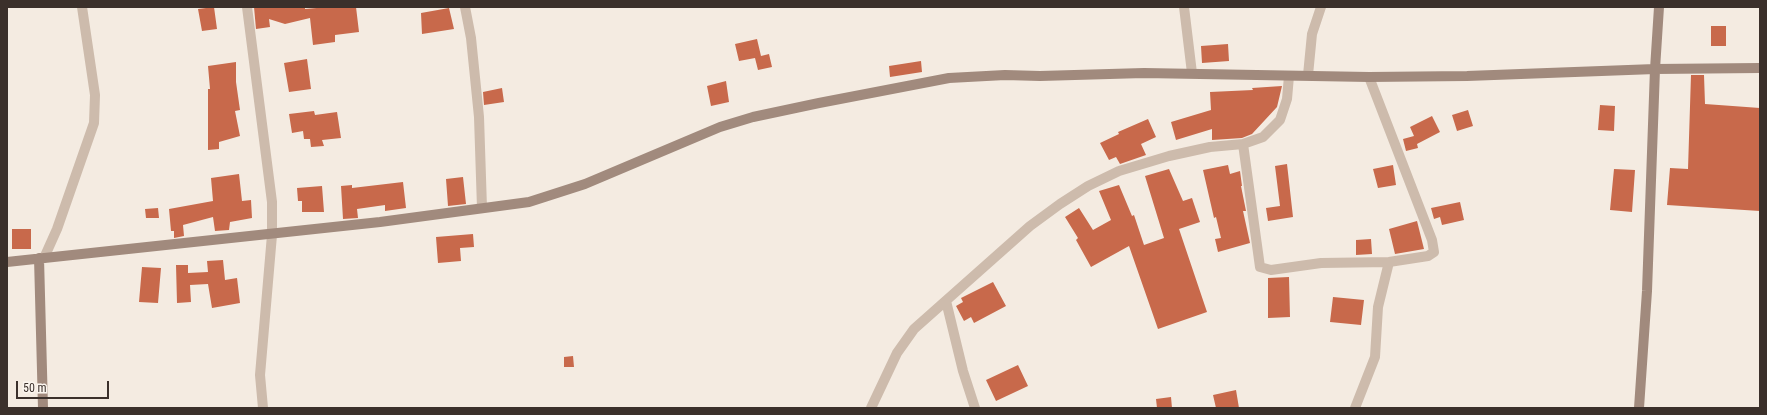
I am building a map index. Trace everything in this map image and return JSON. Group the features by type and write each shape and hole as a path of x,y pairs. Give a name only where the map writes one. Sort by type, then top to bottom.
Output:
{"street":[{"path":"43,408 42,258 57,229 94,123 95,95 82,7"},
{"path":"247,7 272,202 272,235 260,375 262,408"},
{"path":"465,7 471,38 479,117 482,208"},
{"path":"1184,7 1192,73"},
{"path":"1308,75 1312,34 1321,7"},
{"path":"1639,408 1647,291 1655,69 1659,7"},
{"path":"7,262 272,235 529,202 585,184 720,127 753,117 819,102 949,78 1005,75 1040,76 1192,73 1290,76 1308,75 1369,78 1655,69 1760,68"},
{"path":"871,408 897,353 914,330 1030,226 1088,186 1119,171 1169,156 1210,147 1243,144 1263,137 1280,120 1287,99 1290,76"},
{"path":"1243,144 1260,267 1272,270 1321,263 1389,262 1428,256 1434,252 1432,240 1369,78"},
{"path":"1354,408 1375,357 1378,307 1389,262"},
{"path":"946,301 963,371 975,408"}],"building":[{"path":"214,7 217,29 202,31 198,9"},
{"path":"254,7 305,7 305,9 356,7 359,32 335,35 335,42 313,45 310,18 285,24 269,19 270,27 256,29"},
{"path":"449,8 454,29 422,34 421,13"},
{"path":"1711,26 1726,26 1726,46 1711,46"},
{"path":"757,39 761,56 769,54 772,67 758,70 755,58 739,61 735,44"},
{"path":"1228,44 1229,61 1202,63 1201,46"},
{"path":"307,59 311,89 289,92 284,63"},
{"path":"921,61 922,72 890,77 889,66"},
{"path":"236,62 236,82 240,110 235,111 240,136 219,142 219,149 208,150 208,89 210,89 208,66"},
{"path":"1691,75 1704,75 1705,104 1760,108 1760,211 1667,205 1670,168 1688,169"},
{"path":"726,81 729,102 711,106 707,86"},
{"path":"1282,86 1277,107 1252,134 1242,138 1212,140 1212,129 1176,140 1171,122 1211,110 1210,92 1253,90 1252,88"},
{"path":"502,88 504,102 484,105 483,92"},
{"path":"1600,105 1615,106 1614,131 1598,130"},
{"path":"1468,110 1473,126 1457,131 1452,115"},
{"path":"314,111 315,115 337,112 341,138 322,140 324,146 311,147 310,139 304,139 303,131 292,133 289,114"},
{"path":"1432,116 1440,132 1417,144 1418,148 1406,151 1403,139 1414,136 1410,127"},
{"path":"1148,119 1156,137 1141,144 1146,155 1120,164 1116,157 1109,160 1100,143 1119,134 1118,132"},
{"path":"1287,164 1293,217 1268,221 1266,208 1280,206 1275,166"},
{"path":"1228,165 1230,174 1240,171 1241,186 1246,211 1243,211 1250,243 1218,252 1215,239 1221,238 1216,217 1214,218 1203,170"},
{"path":"1393,165 1396,185 1378,188 1373,169"},
{"path":"1169,169 1183,201 1192,198 1200,222 1179,229 1207,312 1158,329 1129,246 1091,267 1076,240 1078,238 1065,217 1079,208 1093,230 1111,220 1099,191 1119,185 1132,216 1134,215 1144,245 1164,238 1145,176"},
{"path":"1614,169 1635,170 1632,212 1610,210"},
{"path":"239,174 242,201 251,200 252,218 230,222 229,230 215,231 213,217 183,225 184,236 174,238 174,231 171,231 169,209 213,201 211,178"},
{"path":"463,177 466,204 448,206 446,179"},
{"path":"403,182 406,208 385,211 385,205 357,209 358,218 343,219 341,186 352,185 352,188"},
{"path":"322,186 324,212 302,212 302,201 298,201 297,188"},
{"path":"1460,202 1464,220 1442,225 1440,217 1434,219 1431,208"},
{"path":"158,208 159,218 146,218 145,209"},
{"path":"1417,221 1424,249 1395,254 1389,229"},
{"path":"12,229 31,229 31,249 12,249"},
{"path":"473,234 474,247 460,248 461,261 438,263 436,237"},
{"path":"1371,239 1372,254 1356,255 1356,240"},
{"path":"223,260 225,280 237,278 240,303 212,308 208,284 190,285 191,302 177,303 176,265 188,265 188,273 208,272 207,261"},
{"path":"142,267 161,268 158,303 139,302"},
{"path":"1289,277 1290,317 1268,318 1268,278"},
{"path":"993,282 1006,306 974,323 971,317 964,321 956,306 963,302 961,298"},
{"path":"1333,297 1364,300 1361,325 1330,322"},
{"path":"573,356 574,367 564,367 564,357"},
{"path":"1018,365 1028,386 996,401 986,380"},
{"path":"1236,390 1239,408 1216,408 1213,395"},
{"path":"1171,397 1172,408 1157,408 1156,399"}]}
